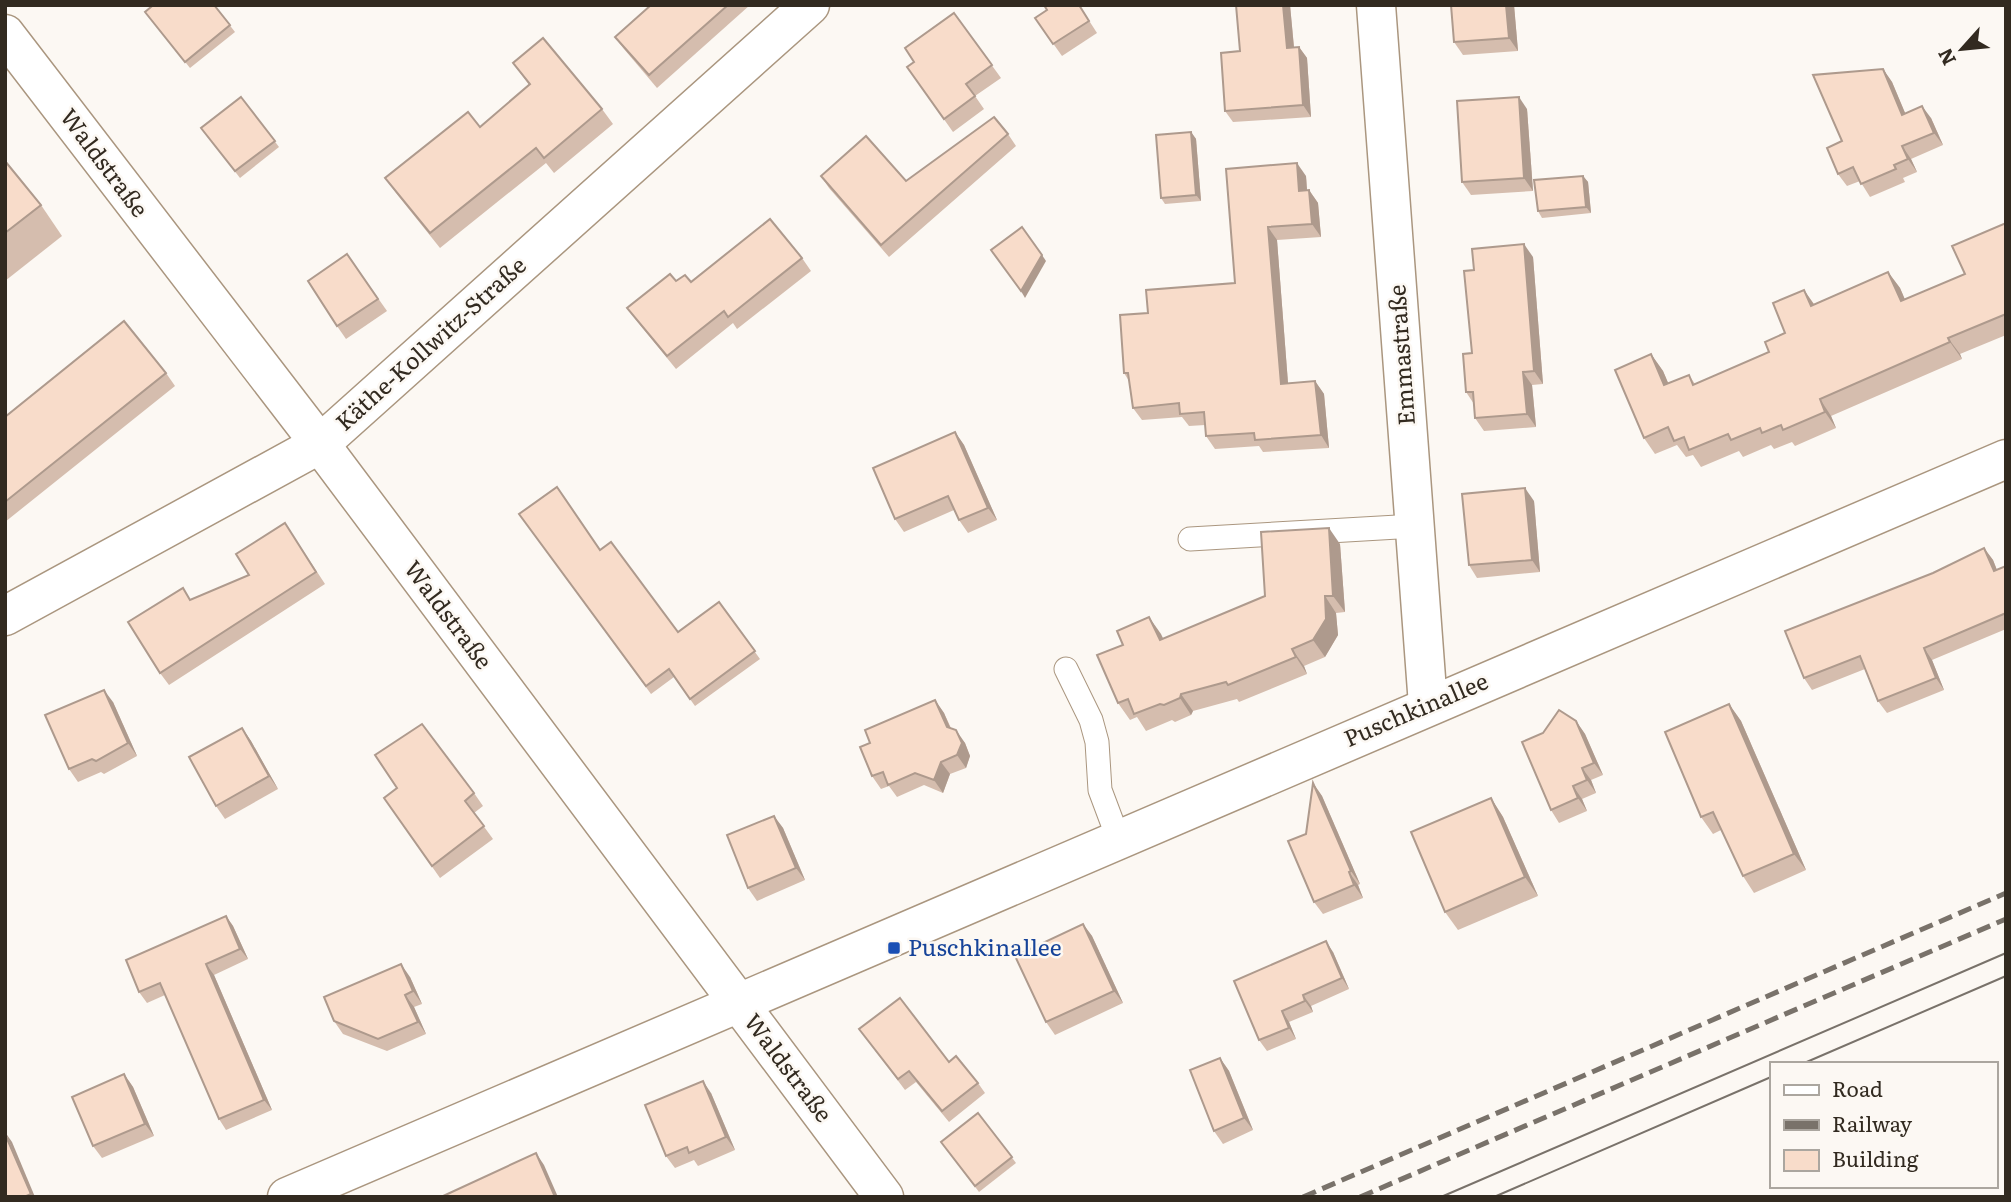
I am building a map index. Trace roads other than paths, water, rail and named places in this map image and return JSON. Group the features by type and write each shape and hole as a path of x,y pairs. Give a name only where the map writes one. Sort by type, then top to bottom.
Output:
{"street":[{"name":"Käthe-Kollwitz-Straße","path":"5,616 320,444 810,5"},
{"name":"Emmastraße","path":"1376,5 1428,705"},
{"name":"Waldstraße","path":"6,36 320,444 884,1197"},
{"name":"Puschkinallee","path":"288,1197 738,1001 2006,458"}],"lane":[{"path":"1190,539 1415,526"},
{"path":"1066,668 1091,720 1097,742 1100,790 1118,838"}],"tram line":[{"path":"1441,1197 2006,953"},
{"path":"1807,1062 2006,976"},
{"path":"1494,1197 1770,1077"}],"railway":[{"path":"1303,1197 2006,893"},
{"path":"1360,1197 2006,919"}],"place":[{"name":"Puschkinallee","path":"894,948"}]}
